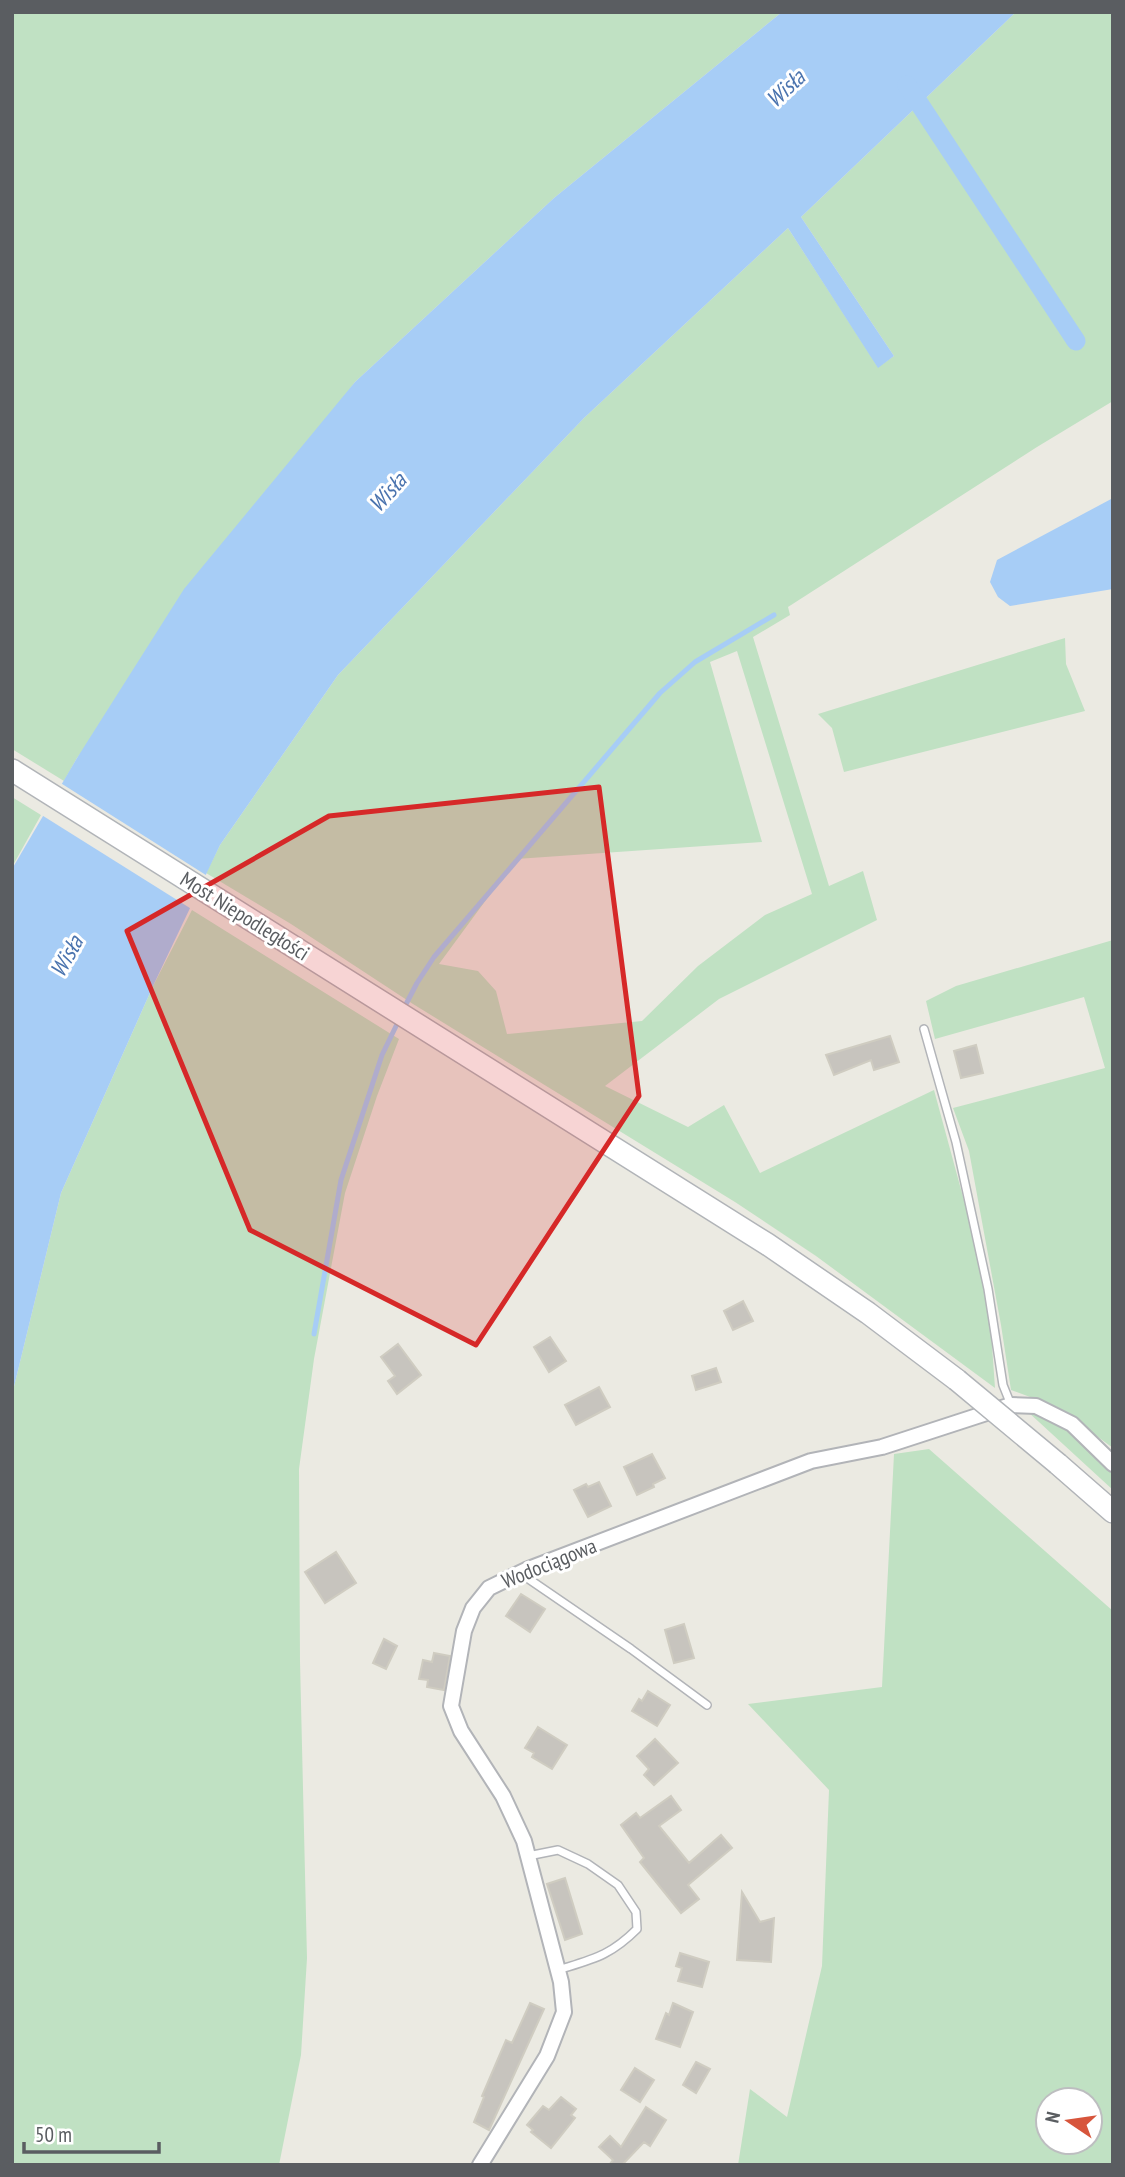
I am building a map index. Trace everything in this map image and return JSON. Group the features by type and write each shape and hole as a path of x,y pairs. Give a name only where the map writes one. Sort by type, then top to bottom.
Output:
{"main road":[{"name":"Most Niepodległości","path":"12,769 793,1262 868,1313 957,1380 1113,1512"}],"street":[{"name":"Wodociągowa","path":"480,2165 547,2056 564,2012 557,1970 524,1841 503,1796 461,1731 451,1706 464,1632 473,1608 489,1588 520,1573 811,1461 882,1447 1011,1405 1036,1406 1072,1424 1113,1464"}],"lane":[{"path":"924,1029 956,1142 988,1289 1003,1385 1011,1405"},
{"path":"520,1573 707,1705"},
{"path":"528,1856 558,1850 588,1864 618,1885 636,1912 637,1929 620,1945 598,1957 557,1970"}],"highlighted area":[{"path":"599,787 639,1096 476,1345 250,1230 127,931 329,816"}],"green space":[{"path":"12,12 782,12 554,198 355,382 77,758 64,781 12,749"},
{"path":"1016,12 1113,12 1113,401 788,607 790,615 753,637 829,886 863,871 877,920 719,999 605,1086 688,1127 724,1105 760,1173 934,1090 988,1289 995,1388 816,1256 735,1202 206,873 220,845 338,675 584,418 788,228 878,367 894,356 801,217","holes":["737,651 812,894 765,915 698,966 642,1021 507,1034 496,991 478,971 439,964 516,859 762,842 710,662"]},
{"path":"1065,638 1066,664 1085,711 844,772 832,728 818,714"},
{"path":"12,797 41,815 12,867"},
{"path":"192,910 399,1039 345,1193 314,1359 299,1469 300,1661 307,1958 301,2055 279,2165 12,2165 12,1395 61,1193 153,986"},
{"path":"1113,940 1113,1448 1057,1407 1011,1390 969,1151 953,1108 1105,1068 1084,997 935,1039 926,1001 956,986"},
{"path":"1027,1411 1063,1426 1113,1470 1113,1490"},
{"path":"929,1449 1113,1611 1113,2165 738,2165 750,2089 787,2117 822,1966 829,1790 748,1704 882,1687 894,1454"}],"water":[{"name":"Wisła","path":"782,12 1016,12 801,217 894,356 878,368 788,228 584,418 338,675 220,845 153,986 61,1193 12,1395 12,869 77,758 184,589 355,382 554,198"},
{"path":"1113,498 1113,589 1010,606 998,597 990,582 997,560"}],"pier":[{"path":"59,782 209,877 193,910 40,814"}],"building":[{"path":"890,1036 899,1062 874,1070 871,1060 834,1075 826,1055"},
{"path":"976,1045 983,1073 961,1078 954,1051"},
{"path":"743,1301 753,1321 733,1330 724,1311"},
{"path":"550,1337 566,1361 549,1372 534,1347"},
{"path":"398,1344 421,1375 397,1394 388,1381 395,1376 381,1357"},
{"path":"716,1368 721,1382 696,1390 692,1376"},
{"path":"599,1387 610,1407 576,1425 565,1405"},
{"path":"652,1454 665,1478 637,1495 624,1467"},
{"path":"599,1482 611,1506 588,1517 574,1490"},
{"path":"336,1552 356,1583 325,1603 305,1572"},
{"path":"521,1594 545,1609 530,1632 506,1616"},
{"path":"684,1624 694,1658 674,1663 665,1630"},
{"path":"384,1639 397,1646 386,1669 373,1663"},
{"path":"434,1653 450,1656 444,1690 427,1687 428,1680 419,1679 423,1660 432,1662"},
{"path":"648,1691 670,1705 657,1726 632,1711"},
{"path":"538,1727 567,1745 552,1769 532,1757 534,1753 525,1748"},
{"path":"655,1739 678,1763 654,1785 644,1775 649,1769 637,1756"},
{"path":"671,1796 681,1810 659,1826 689,1863 721,1835 732,1848 688,1885 699,1899 681,1913 640,1862 644,1858 621,1825 636,1813 640,1818"},
{"path":"565,1878 582,1934 565,1940 547,1884"},
{"path":"742,1892 760,1922 774,1918 771,1962 737,1960"},
{"path":"680,1953 709,1962 702,1987 678,1981 682,1968 676,1966"},
{"path":"530,2003 544,2009 489,2130 474,2122 484,2097 482,2096 506,2040 512,2043"},
{"path":"673,2003 693,2012 680,2047 656,2039"},
{"path":"696,2062 710,2069 696,2093 683,2085"},
{"path":"635,2068 654,2080 640,2102 621,2090"},
{"path":"561,2097 576,2109 571,2115 575,2118 551,2148 531,2132 533,2130 527,2125 543,2106 549,2110"},
{"path":"646,2107 666,2120 650,2146 644,2142 622,2165 609,2165 613,2160 599,2147 610,2136 621,2147"}],"waterway":[{"path":"907,85 1076,341"},
{"path":"404,1008 434,957 660,693 695,662 774,615"},
{"path":"314,1334 341,1180 382,1055 399,1020"}]}
